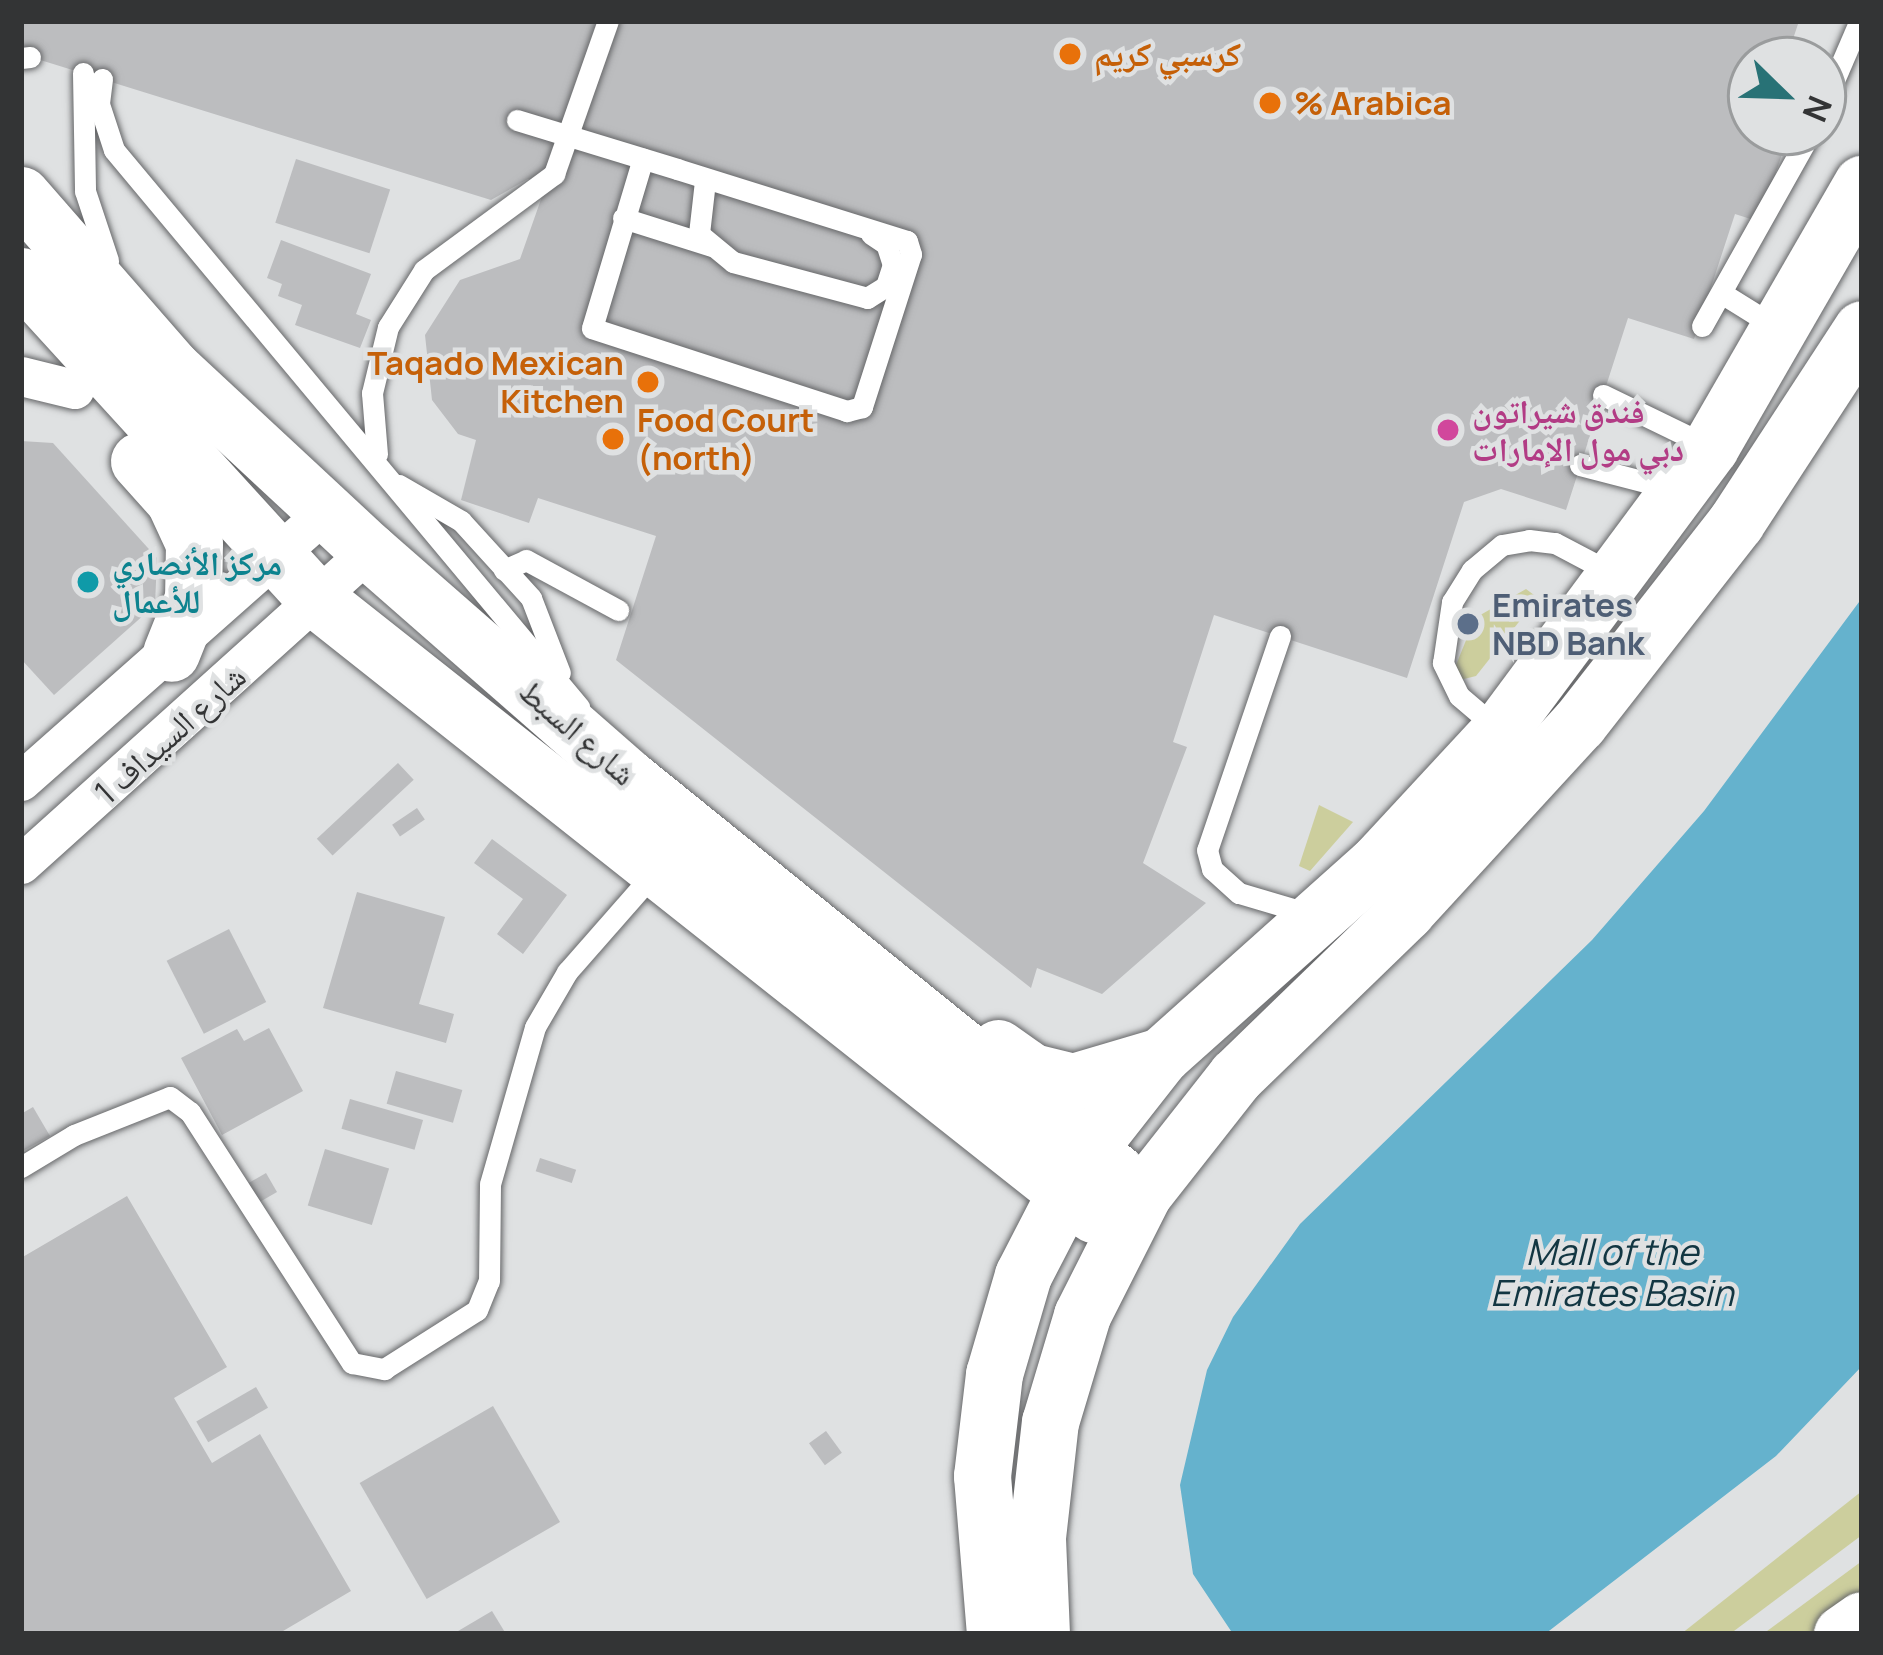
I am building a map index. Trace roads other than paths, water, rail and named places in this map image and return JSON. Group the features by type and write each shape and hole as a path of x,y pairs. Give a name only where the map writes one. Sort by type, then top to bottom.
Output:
{"street":[{"path":"995,1634 982,1529 986,1425 1006,1324 1075,1171 1161,1056 1323,914 1500,730 1634,557 1696,468 1781,330 1862,184"},
{"name":"شارع السبط","path":"21,195 172,368 326,511 627,777 906,1004 1075,1171"},
{"name":"شارع السبط","path":"21,276 273,559 316,599 654,872 1132,1214"},
{"path":"21,313 48,382 189,528 196,580 170,653"},
{"path":"1041,1634 1037,1537 1050,1422 1082,1315 1132,1214 1236,1076 1406,911 1579,723 1736,522 1862,329"},
{"name":"شارع السيداف 1","path":"21,781 326,511"},
{"name":"شارع السيداف 1","path":"21,864 369,550"},
{"path":"906,1004 959,1018 1052,1079 1100,1078 1161,1056"},
{"path":"1842,1634 1862,1620"}],"lane":[{"path":"378,460 372,427 377,359 405,297 450,248 525,203 553,170 608,21"},
{"path":"172,368 158,329 96,238 85,191 92,76 114,150 329,399 561,680 627,777"},
{"path":"568,138 642,160 907,241 911,254 862,407 852,412 602,334 592,318 642,160"},
{"path":"1702,326 1798,156"},
{"path":"642,160 878,237 893,265 886,286 871,296"},
{"path":"705,181 696,210 706,244"},
{"path":"623,218 896,304"},
{"path":"1723,294 1781,330"},
{"path":"1603,395 1696,468"},
{"path":"1580,465 1619,480 1696,468"},
{"path":"1500,730 1459,696 1443,663 1452,602 1472,570 1502,545 1528,540 1634,557 1619,480"},
{"path":"395,484 446,510 538,609 561,680"},
{"path":"504,570 526,560 618,610"},
{"path":"1280,636 1207,850 1212,868 1239,893 1323,914"},
{"path":"21,1167 74,1136 170,1097 190,1112 352,1364 384,1369 477,1310 489,1280 490,1184 535,1027 567,972 654,872"}],"water":[{"name":"Mall of the Emirates Basin","path":"1862,598 1862,1366 1776,1456 1545,1634 1233,1634 1193,1574 1180,1485 1207,1370 1233,1317 1300,1224 1592,940 1704,811"}],"place":[{"name":"كرسبي كريم","path":"1070,54"},
{"name":"% Arabica","path":"1270,103"},
{"name":"Taqado Mexican Kitchen","path":"648,382"},
{"name":"فندق شيراتون دبي مول الإمارات","path":"1448,430"},
{"name":"Food Court (north)","path":"613,439"},
{"name":"مركز الأنصاري للأعمال","path":"88,582"},
{"name":"Emirates NBD Bank","path":"1468,624"}]}
